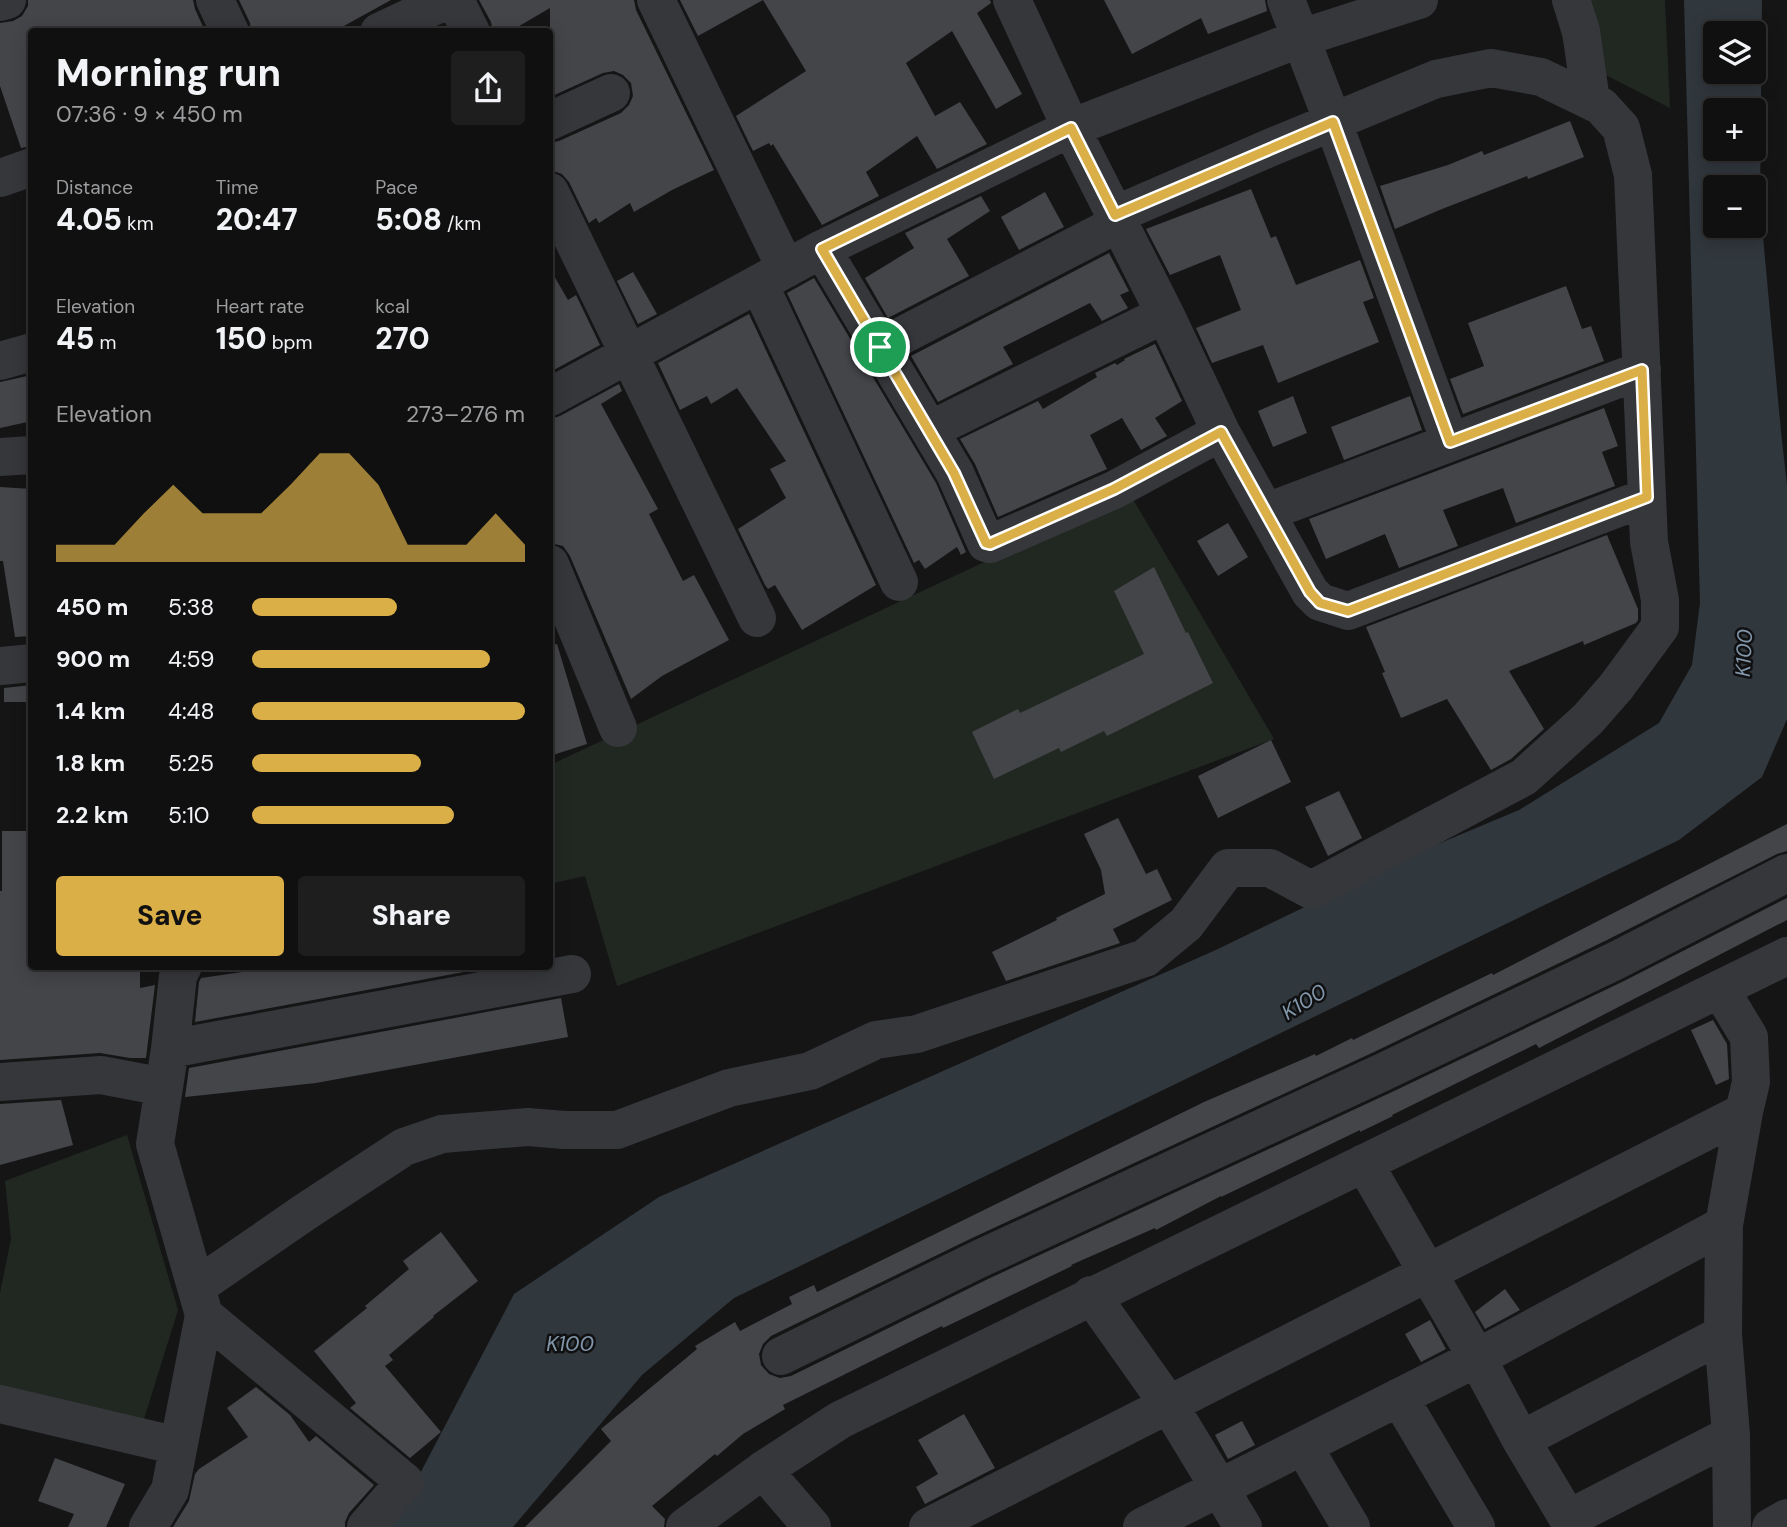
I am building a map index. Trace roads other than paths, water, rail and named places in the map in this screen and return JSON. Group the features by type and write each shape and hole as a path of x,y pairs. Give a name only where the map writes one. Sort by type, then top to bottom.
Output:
{"street":[{"path":"0,2 8,0"},
{"path":"215,0 228,28"},
{"path":"388,28 447,0"},
{"path":"455,0 469,28"},
{"path":"656,0 899,582"},
{"path":"1012,0 1071,128 1221,432 1320,603 1348,611 1647,497"},
{"path":"1286,0 1450,442"},
{"path":"553,395 822,249 1071,128 1301,38 1419,0"},
{"path":"1571,0 1581,31 1591,101"},
{"path":"200,1301 305,1212 404,1147 442,1134 528,1127 617,1130 729,1088 810,1071 876,1040 917,1034 969,1018 1049,988 1145,958 1186,924 1228,868 1270,869 1311,890 1524,777 1588,719 1616,687 1660,627 1660,600 1649,541 1633,174 1620,128 1601,106 1541,77 1491,68 1436,79 1117,219 880,347"},
{"path":"553,120 611,93"},
{"path":"0,178 28,168"},
{"path":"553,198 757,618"},
{"path":"822,249 954,473 986,543 990,544 1114,489 1221,432"},
{"path":"930,430 1165,314"},
{"path":"0,361 28,353"},
{"path":"1267,512 1642,370"},
{"path":"0,457 28,456"},
{"path":"553,571 618,728"},
{"path":"0,666 28,663"},
{"path":"781,1356 979,1259 1615,961 1787,873"},
{"path":"686,1527 763,1470 839,1419 1787,956"},
{"path":"148,1527 170,1490 200,1301 155,1144 181,970"},
{"path":"170,1049 572,974"},
{"path":"1720,989 1749,1037 1751,1082 1724,1225 1723,1334 1731,1435 1732,1527"},
{"path":"0,1082 101,1075 164,1087"},
{"path":"928,1527 1744,1112"},
{"path":"1364,1163 1570,1523 1731,1435"},
{"path":"1142,1527 1477,1358 1724,1225"},
{"path":"1091,1296 1169,1405 1243,1527"},
{"path":"200,1301 405,1482 366,1527"},
{"path":"1521,1440 1723,1334"},
{"path":"1399,1397 1476,1527"},
{"path":"0,1404 178,1446"},
{"path":"1303,1446 1351,1527"},
{"path":"763,1470 812,1527"},
{"path":"1770,1527 1787,1518"}],"water":[{"name":"K100","path":"1684,0 1762,0 1762,21 1703,21 1703,84 1761,84 1761,98 1703,98 1703,161 1760,161 1760,175 1703,175 1703,238 1763,238 1787,485 1787,719 1762,777 1679,840 734,1298 642,1375 513,1527 378,1527 414,1485 514,1294 659,1197 1218,949 1414,854 1519,810 1659,723 1692,665 1700,603"}]}
